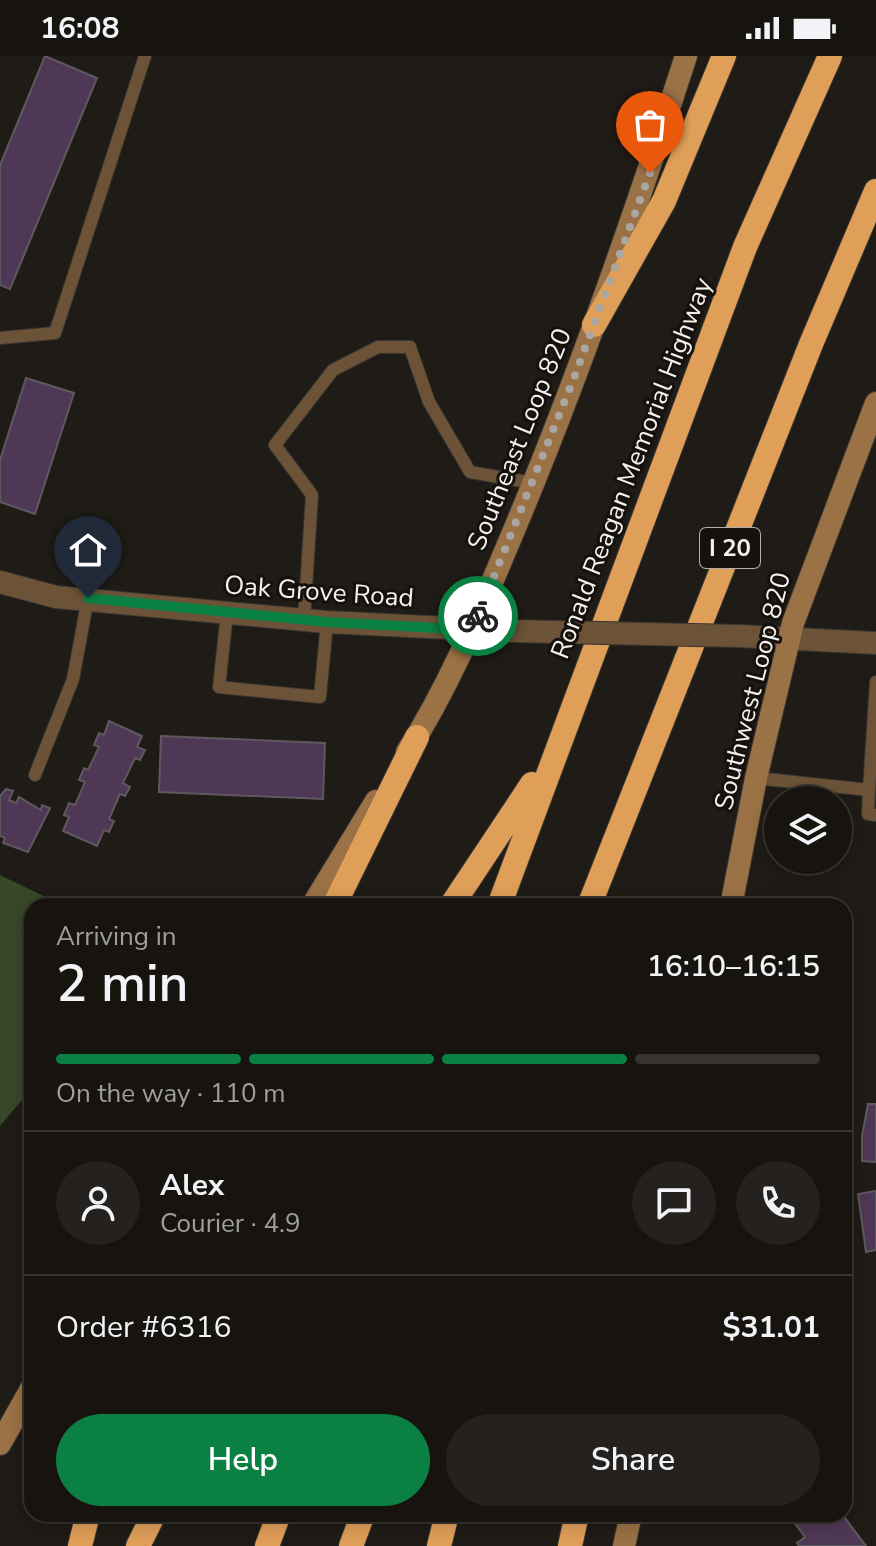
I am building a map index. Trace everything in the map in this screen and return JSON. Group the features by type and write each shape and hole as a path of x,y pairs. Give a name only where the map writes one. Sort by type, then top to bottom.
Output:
{"highway":[{"path":"594,325 664,201 724,56"},
{"name":"Ronald Reagan Memorial Highway","path":"502,898 745,247 830,56"},
{"name":"I 20","path":"592,898 811,344 876,191"},
{"path":"338,898 417,737"},
{"path":"456,898 554,752"},
{"path":"80,1546 86,1522"},
{"path":"138,1546 150,1522"},
{"path":"267,1546 276,1522"},
{"path":"351,1546 360,1522"},
{"path":"439,1546 445,1522"},
{"path":"570,1546 575,1522"}],"main road":[{"name":"Southeast Loop 820","path":"317,898 417,737 472,630 594,325 650,173 686,56"},
{"name":"Southwest Loop 820","path":"733,898 756,778 789,637 876,403"},
{"path":"0,1444 24,1401"},
{"path":"624,1546 629,1522"}],"street":[{"name":"Oak Grove Road","path":"0,582 56,597 327,622 472,630 789,637 876,643"}],"lane":[{"path":"0,338 55,333 145,56"},
{"path":"304,620 312,495 275,445 333,370 378,347 410,347 429,402 470,472 533,483"},
{"path":"35,775 73,679 88,598"},
{"path":"227,613 219,687 320,697 327,622"},
{"path":"876,682 868,814 876,815"},
{"path":"756,778 872,782"}],"green space":[{"path":"0,875 47,898 24,898 24,1098 0,1126"}],"building":[{"path":"45,56 97,78 10,289 0,285 0,165"},
{"path":"26,378 74,393 35,514 0,502 0,460"},
{"path":"109,721 142,736 137,747 145,750 140,760 135,758 123,783 130,787 125,796 120,794 109,819 114,821 109,832 104,830 97,846 63,831 69,817 64,815 69,803 75,805 85,782 79,780 84,768 88,770 99,747 94,745 99,733 104,735"},
{"path":"161,736 325,743 323,799 159,792"},
{"path":"6,789 13,791 9,800 16,803 19,797 41,810 42,805 50,808 28,852 3,843 5,838 0,836 0,796"},
{"path":"868,1104 876,1104 876,1162 862,1161 862,1136"},
{"path":"876,1191 876,1250 866,1252 858,1194"},
{"path":"794,1522 848,1522 866,1546 799,1546 797,1543 805,1537"}],"way so far":[{"path":"478,616 574,378 650,173"}],"route":[{"path":"88,598 327,622 472,630 478,616"}]}
